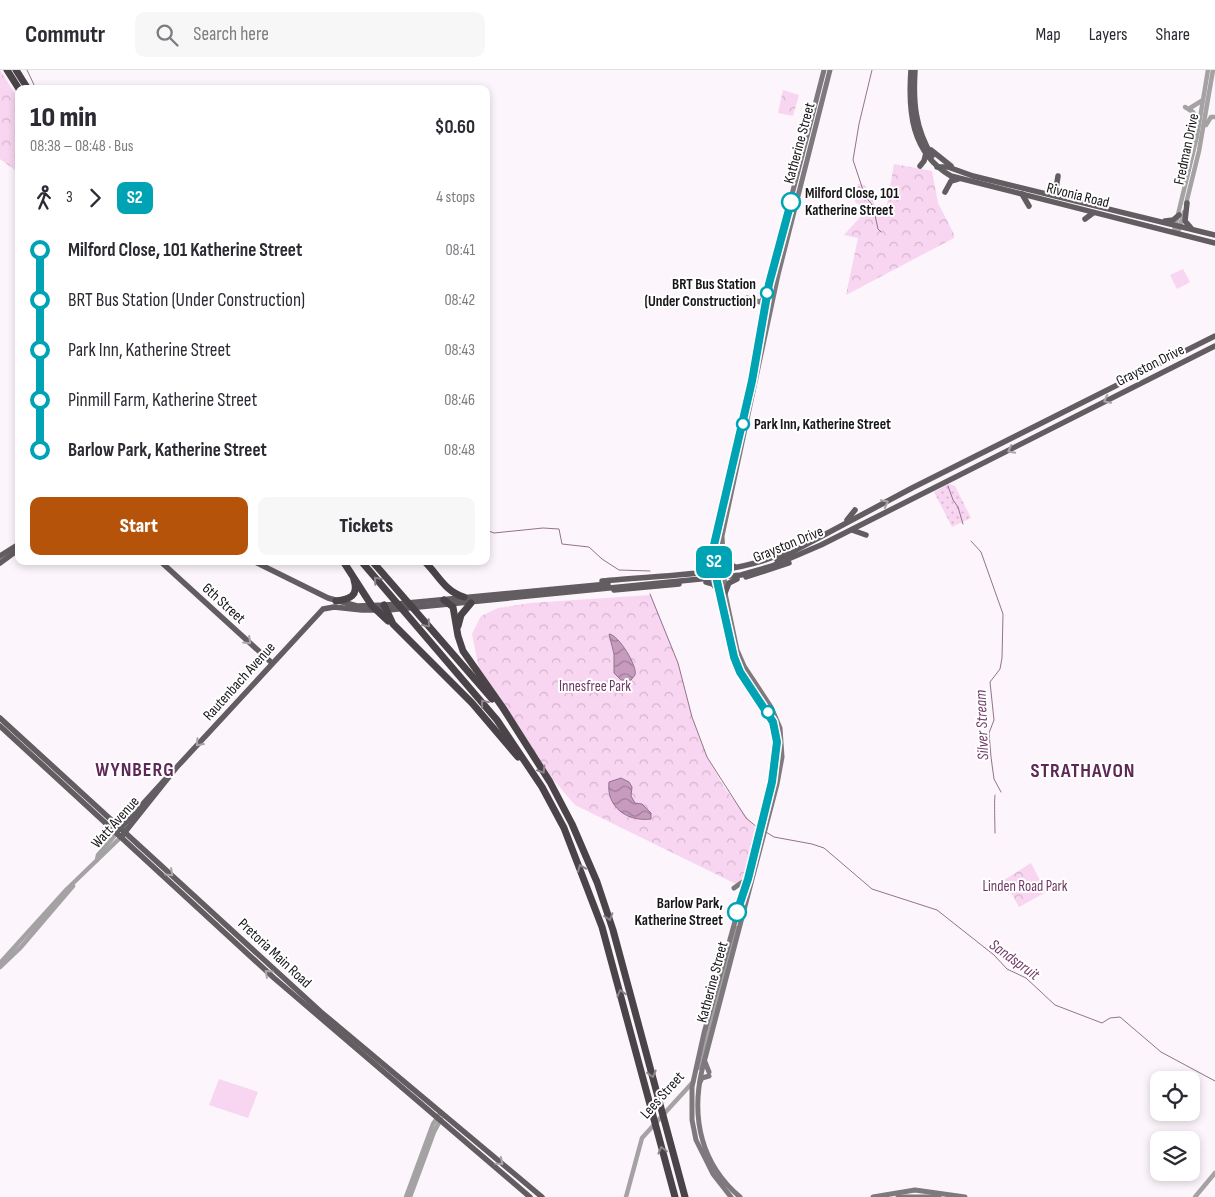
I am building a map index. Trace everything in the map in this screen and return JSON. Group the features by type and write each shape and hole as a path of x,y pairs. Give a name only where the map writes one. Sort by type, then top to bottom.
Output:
{"highway":[{"path":"7,70 16,85"},
{"path":"16,70 25,85"},
{"path":"346,565 393,624 485,717 542,787"},
{"path":"364,565 497,720 542,787 564,828 593,899 675,1197"},
{"path":"375,565 516,729"},
{"path":"427,565 442,585 453,593 464,597"},
{"path":"336,601 354,595 356,589 353,576"},
{"path":"442,585 444,602 452,605 463,651 550,782 572,824 608,913 685,1197"},
{"path":"463,651 458,632 459,619 471,603"}],"main road":[{"name":"Katherine Street","path":"731,1197 718,1183 701,1151 693,1129 691,1101 695,1068 704,1033 781,768 781,735 771,707 740,658 720,580 715,570 714,545 751,389 767,296 806,138 827,70"},
{"name":"Katherine Street","path":"720,580 723,569 722,548 725,512 827,70"},
{"name":"Rivonia Road","path":"911,70 911,118 918,139 937,167 958,179 1093,213 1160,222 1215,243"},
{"path":"915,70 914,110 926,145 937,167"},
{"path":"926,145 956,169"},
{"path":"920,166 924,161 926,153"},
{"name":"Rivonia Road","path":"937,167 956,169 973,176 1069,200 1119,215 1177,229 1196,230 1215,235"},
{"path":"1058,176 1056,191 1069,200"},
{"path":"945,192 951,181 958,179"},
{"path":"1022,194 1029,206"},
{"path":"1186,203 1185,221 1188,226 1196,230"},
{"path":"1085,219 1093,213"},
{"path":"1160,222 1173,220 1178,215"},
{"path":"747,298 760,302 767,296"},
{"name":"Grayston Drive","path":"452,605 741,575 785,558 803,546 1215,336"},
{"name":"Grayston Drive","path":"326,608 382,608 444,602 464,597 740,571 762,566 821,546 1215,346"},
{"path":"827,534 848,520 854,510"},
{"path":"852,530 860,530 866,534"},
{"path":"672,574 708,566 712,560 714,545"},
{"path":"518,592 737,567 767,560 803,546"},
{"path":"567,593 737,579 758,575 781,566 821,546"},
{"path":"0,556 15,547"},
{"path":"722,548 726,562 737,567"},
{"path":"0,563 15,552"},
{"name":"6th Street","path":"164,565 272,663"},
{"name":"Grayston Drive","path":"261,565 316,594 357,606 382,608"},
{"path":"706,582 713,584 722,593 729,583 737,579"},
{"path":"316,594 326,608"},
{"name":"Rautenbach Avenue","path":"172,773 314,616 326,608"},
{"name":"Pretoria Main Road","path":"0,718 121,833"},
{"name":"Pretoria Main Road","path":"0,726 530,1197"},
{"name":"Watt Avenue","path":"121,833 150,799 165,777 172,773"},
{"name":"Katherine Street","path":"740,1197 716,1171 703,1145 697,1116 699,1082 761,836"},
{"path":"734,888 748,879"},
{"path":"699,1082 709,1074 705,1066 705,1056"},
{"name":"Pretoria Main Road","path":"441,1116 542,1197"},
{"path":"873,1197 915,1190 960,1196"},
{"path":"898,1197 938,1197"}],"street":[{"name":"Fredman Drive","path":"1177,229 1178,215 1199,124 1208,70"},
{"name":"Fredman Drive","path":"1177,229 1186,203 1202,136 1213,70"},
{"path":"1199,124 1196,114 1187,107 1203,99"},
{"path":"1202,136 1207,122 1215,117"},
{"name":"Watt Avenue","path":"0,963 121,833"},
{"name":"Watt Avenue","path":"0,968 36,930 73,885"},
{"name":"Lees Street","path":"626,1197 642,1138 686,1091 695,1077 729,956 744,893"},
{"path":"406,1197 433,1124 441,1116"},
{"path":"410,1197 441,1116"},
{"path":"1195,1197 1215,1173"}],"green space":[{"path":"0,70 15,94 15,170 0,159"},
{"path":"783,90 799,95 793,116 778,113"},
{"path":"894,164 932,171 938,203 954,234 954,238 846,295 858,238 844,235 862,215 861,206 855,202 858,184 865,185 875,205 887,205"},
{"path":"1183,269 1190,282 1177,289 1170,275"},
{"path":"949,484 955,486 971,518 952,527 934,492"},
{"name":"Innesfree Park","path":"651,595 678,663 692,717 707,757 724,787 757,830 747,872 738,885 575,805 550,776 480,674 472,634 481,616 498,608 530,603"},
{"name":"Linden Road Park","path":"1031,863 1046,892 1019,907 1004,880"},
{"path":"219,1079 258,1092 248,1118 209,1105"}],"water":[{"path":"609,634 618,640 634,665 635,675 631,680 621,680 614,673 614,654"},
{"path":"621,778 629,782 632,787 631,796 635,803 642,804 651,813 651,819 634,818 626,815 615,805 611,799 609,782"}],"waterway":[{"path":"27,70 34,85"},
{"path":"872,70 859,124 853,160 865,196 873,206 878,229 881,232"},
{"name":"Silver Stream","path":"948,486 953,500 958,507 963,524"},
{"path":"490,532 494,533 543,528 559,529 562,544 589,547 602,559 619,570 650,571"},
{"name":"Silver Stream","path":"971,541 981,552 1003,614 1000,669 990,682 994,720 989,733 994,779 1001,792"},
{"path":"650,594 678,663 692,717 707,757 746,818 758,828"},
{"path":"995,795 995,833"},
{"name":"Sandspruit","path":"766,832 774,837 824,848 872,889 937,910 994,955 1007,969 1026,978 1055,1005 1102,1023 1110,1018 1120,1017 1161,1052 1215,1081"}],"bus line":[{"name":"S2","path":"737,912 748,879 772,782 777,757 777,742 773,722 768,712 740,672 734,657 717,581 714,545 752,381 769,284 791,202"}],"place":[{"name":"Milford Close, 101 Katherine Street","path":"791,202"},
{"name":"BRT Bus Station (Under Construction)","path":"767,293"},
{"name":"Park Inn, Katherine Street","path":"743,424"},
{"name":"Barlow Park, Katherine Street","path":"737,912"}],"district":[{"name":"WYNBERG","path":"135,769"},
{"name":"STRATHAVON","path":"1083,770"}]}
